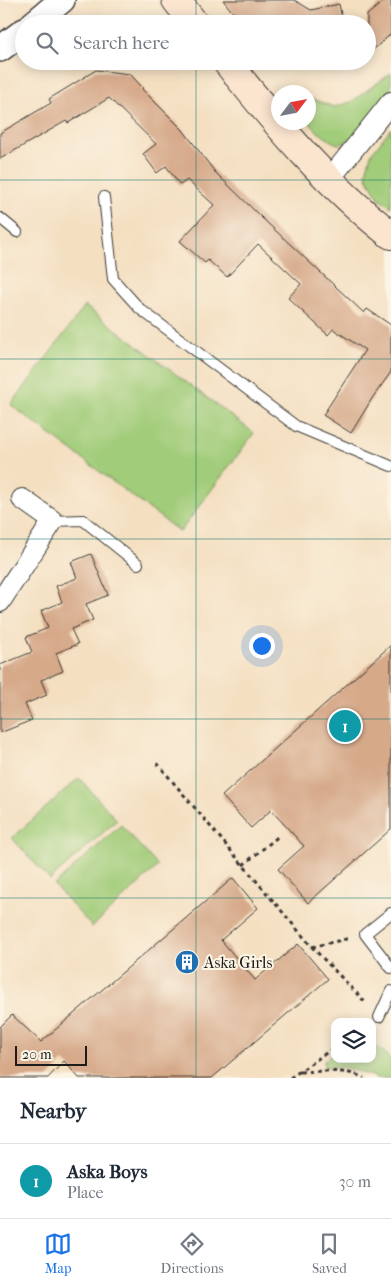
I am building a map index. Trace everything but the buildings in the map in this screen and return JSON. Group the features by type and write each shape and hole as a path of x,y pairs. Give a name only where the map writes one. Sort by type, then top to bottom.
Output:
{"main road":[{"path":"176,0 188,15"},
{"path":"234,70 293,141 329,180 391,235"}],"street":[{"path":"44,15 62,0"},
{"path":"0,49 15,38"},
{"path":"329,180 391,102"},
{"path":"0,602 53,521 22,499"}],"lane":[{"path":"104,197 113,279 140,310 296,426 391,466"},
{"path":"0,218 17,232"},
{"path":"53,521 84,520 138,564"},
{"path":"391,913 365,934 391,968"},
{"path":"379,1017 391,991"}],"path":[{"path":"157,764 312,947 379,1017"},
{"path":"243,865 280,835"},
{"path":"312,947 365,934"},
{"path":"290,1078 331,1050"},
{"path":"300,1072 334,1071 364,1078"}],"green space":[{"path":"391,73 391,90 355,136 338,144 316,130 316,101 334,107 351,102"},
{"path":"391,128 391,207 379,198 366,173 371,154"},
{"path":"85,306 254,433 180,532 11,405"},
{"path":"79,778 117,820 50,880 12,838"},
{"path":"121,825 158,866 92,927 54,885"},
{"path":"376,1047 383,1051 391,1060 391,1078 377,1078 341,1067 324,1067 324,1061 331,1055 331,1063 376,1063"}],"place":[{"name":"Aska Boys","path":"345,726"},
{"name":"Aska Girls","path":"187,962"}]}
